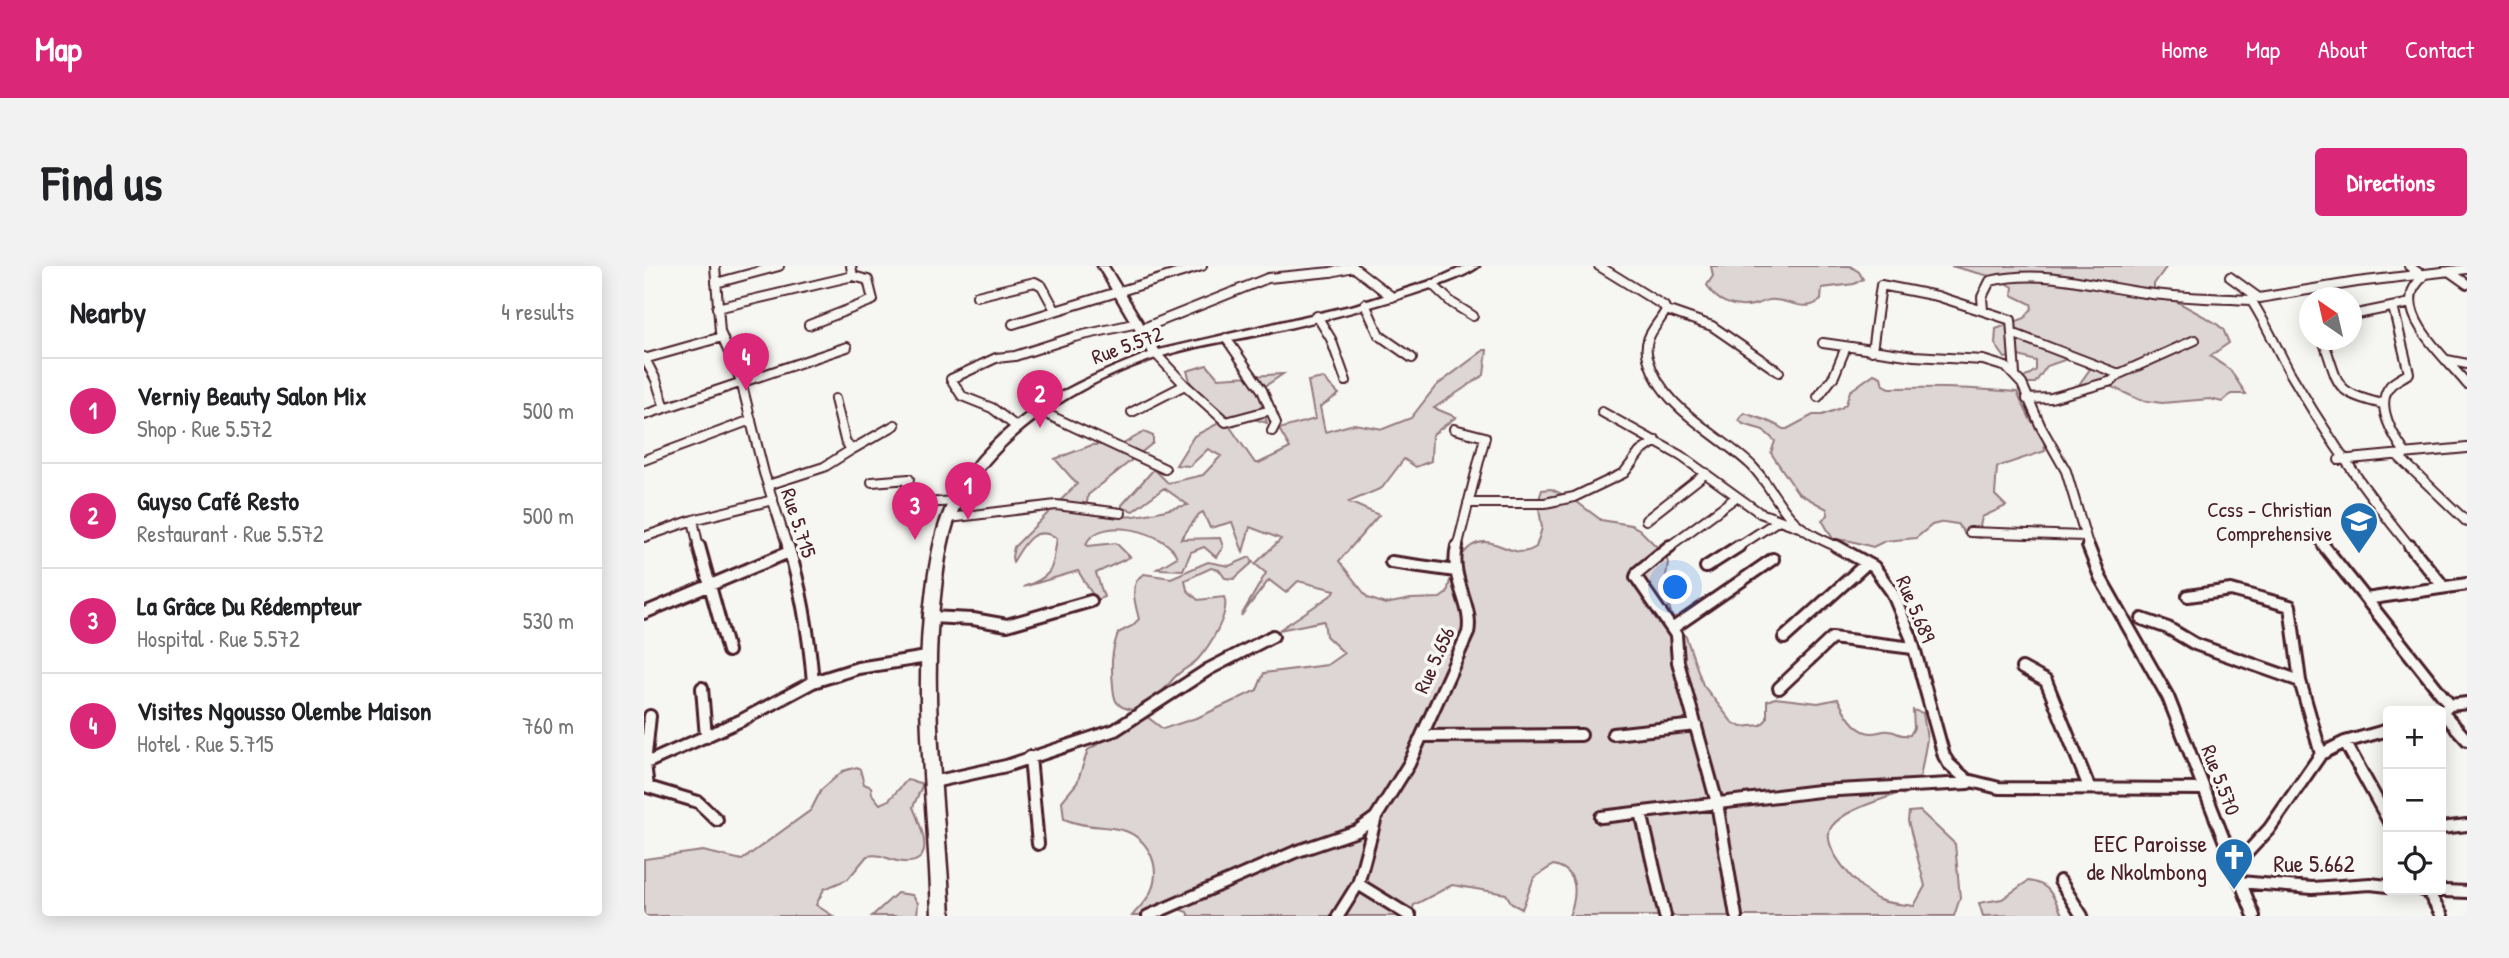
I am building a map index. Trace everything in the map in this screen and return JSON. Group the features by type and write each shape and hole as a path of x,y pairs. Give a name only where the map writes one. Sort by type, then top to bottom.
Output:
{"street":[{"name":"Rue 5.715","path":"715,266 717,308 722,337 741,381 768,485 804,598 813,682"},
{"path":"716,284 779,266"},
{"path":"851,266 853,276"},
{"path":"1103,266 1156,354 1226,422 1271,410"},
{"path":"1013,324 1202,266"},
{"path":"1018,428 992,408 962,396 951,379 996,358 1015,356 1074,337 1140,326 1268,278 1331,272 1353,266 1392,297"},
{"name":"Rue 5.572","path":"941,916 927,657 929,617 942,541 949,518 957,501 997,446 1040,411 1079,387 1156,354 1392,297 1474,266"},
{"path":"1599,266 1664,306 1666,310 1684,313 1727,332 1779,372"},
{"path":"2409,266 2423,276"},
{"path":"1983,310 1982,297 1990,281 2010,274 2062,276 2179,298 2254,299 2357,282 2467,269"},
{"path":"2450,272 2467,284"},
{"path":"717,308 853,276 868,280 872,288 871,302 808,325"},
{"path":"2423,276 2412,289 2411,303 2426,336 2467,384"},
{"path":"2230,277 2254,299 2289,370 2343,460 2371,499 2444,587"},
{"path":"2400,279 2412,289"},
{"path":"977,296 1035,282 1042,286 1055,310"},
{"path":"1432,284 1452,303 1473,316"},
{"path":"1872,351 1881,285 1937,296 2011,320 2015,374"},
{"path":"2362,314 2411,303"},
{"path":"1365,304 1379,335 1412,358"},
{"path":"2393,307 2409,373 2390,386 2383,404 2393,435 2401,454 2467,522"},
{"name":"Rue 5.689","path":"1666,310 1653,326 1646,343 1648,360 1655,374 1672,399 1764,479 1777,502 1801,527 1867,563 1885,579 1902,614 1944,756 1950,767 1969,783"},
{"path":"1317,316 1331,339 1346,381"},
{"path":"2012,333 2119,374"},
{"path":"665,408 656,380 644,358 722,337"},
{"path":"1226,338 1262,390 1276,423 1272,431"},
{"path":"2027,399 2063,395 2112,381 2119,374 2195,340"},
{"path":"1823,343 1872,351 1983,360 1997,363 2015,374"},
{"path":"644,415 847,347"},
{"path":"1818,397 1834,376 1846,347"},
{"path":"2327,350 2341,388 2346,394 2383,404"},
{"path":"2446,360 2467,364"},
{"name":"Rue 5.570","path":"2015,374 2066,471 2084,536 2106,590 2168,697 2254,916"},
{"path":"1132,412 1185,385"},
{"path":"835,399 845,440 851,450"},
{"path":"1040,411 1165,469"},
{"path":"1602,412 1656,441 1706,473 1735,498 1776,522 1801,527"},
{"path":"644,460 751,420"},
{"path":"768,485 838,461 851,450 895,425"},
{"name":"Rue 5.656","path":"1338,916 1358,884 1376,817 1409,764 1468,633 1471,620 1456,571 1456,551 1485,437 1454,429"},
{"path":"1468,503 1545,503 1574,497 1624,473 1640,452 1656,441"},
{"path":"2343,460 2467,448"},
{"path":"1646,520 1706,473"},
{"path":"872,482 909,479 903,501 905,504 957,501"},
{"path":"1735,498 1638,572 1639,583 1673,628 1678,662 1717,803 1736,916"},
{"path":"644,537 693,520 773,500"},
{"path":"949,518 1056,505 1121,513"},
{"path":"693,520 708,586 728,651"},
{"path":"1706,567 1776,522"},
{"path":"1970,532 2084,536"},
{"path":"2315,535 2366,599 2441,706"},
{"path":"644,613 789,552"},
{"path":"1673,628 1773,559"},
{"path":"1391,562 1456,571"},
{"path":"1784,638 1867,563"},
{"path":"2366,599 2467,584"},
{"path":"2188,596 2231,590 2290,606 2300,681 2321,754"},
{"path":"929,617 973,619 1007,625 1091,601"},
{"path":"2142,619 2168,628 2195,644 2300,681"},
{"path":"933,782 1006,766 1115,730 1209,669 1273,636"},
{"path":"1779,688 1832,638 1913,648"},
{"path":"644,764 706,737 813,682 858,668 927,657"},
{"path":"2022,668 2046,681 2089,787"},
{"path":"702,688 706,737"},
{"path":"2446,709 2467,703"},
{"path":"2446,713 2467,740"},
{"path":"650,716 644,764 648,787 654,791 686,795 701,802 716,820"},
{"path":"1613,734 1696,725"},
{"path":"2234,868 2269,830 2321,754 2345,743 2383,732"},
{"path":"1422,736 1581,734"},
{"path":"2345,743 2383,811"},
{"path":"1030,757 1038,844"},
{"path":"1601,817 1819,791 1969,783 1999,788 2204,789"},
{"path":"1640,812 1665,916"},
{"path":"1148,916 1295,852 1357,831 1376,817"},
{"path":"2446,827 2467,825"},
{"path":"2060,881 2082,916"},
{"name":"Rue 5.662","path":"2240,882 2312,888 2383,885"},
{"path":"1358,884 1410,916"},
{"path":"2446,891 2467,892"},
{"path":"2429,895 2442,916"}],"shaded area":[{"path":"1711,266 1850,266 1859,272 1863,279 1854,284 1822,288 1821,300 1808,306 1769,300 1739,306 1720,300 1711,291 1707,285 1713,276"},
{"path":"1951,266 2167,266 2154,284 2154,289 2223,329 2229,343 2210,356 2230,370 2246,394 2231,394 2222,402 2210,399 2162,403 2140,400 2110,386 2078,386 2090,369 2070,358 2047,366 2035,383 2025,383 2024,378 2036,370 2036,361 2019,356 2005,358 1995,344 1996,329 2025,318 2032,308 2031,304 2012,295 2013,287 1997,278"},
{"path":"1487,350 1484,375 1434,408 1456,417 1432,435 1431,461 1416,467 1404,459 1382,488 1349,502 1379,515 1339,561 1368,598 1385,604 1411,599 1440,598 1447,593 1461,557 1475,544 1484,542 1520,552 1536,547 1542,528 1538,502 1542,490 1551,489 1573,499 1601,520 1639,529 1666,556 1668,563 1664,589 1672,616 1686,637 1703,685 1732,722 1741,727 1761,725 1767,719 1767,701 1775,698 1818,703 1838,699 1855,726 1872,733 1887,731 1910,735 1914,728 1913,710 1923,713 1927,739 1919,784 1905,795 1899,793 1863,806 1838,820 1829,835 1830,845 1843,867 1870,894 1885,902 1914,906 1925,886 1908,821 1909,812 1920,811 1955,844 1960,898 1954,916 1569,916 1575,892 1572,878 1568,872 1553,865 1534,878 1522,909 1512,904 1506,894 1452,885 1414,905 1410,916 1189,916 1187,912 1168,905 1149,916 1132,916 1147,898 1153,885 1154,865 1146,847 1132,834 1122,830 1079,824 1064,819 1062,801 1077,783 1088,750 1146,716 1163,729 1199,717 1257,690 1264,673 1327,665 1344,653 1326,636 1324,621 1279,630 1335,590 1298,581 1286,593 1269,580 1241,616 1266,573 1255,564 1281,539 1250,527 1243,552 1232,522 1210,528 1203,512 1181,539 1220,538 1223,547 1216,557 1204,547 1191,552 1183,570 1157,569 1177,557 1161,540 1133,530 1105,530 1094,535 1086,544 1116,543 1130,557 1096,573 1104,597 1096,600 1078,571 1023,587 1047,575 1057,538 1042,533 1035,535 1025,543 1013,562 1014,547 1077,484 1055,459 1092,445 1123,444 1144,432 1153,436 1153,443 1088,495 1087,503 1097,511 1121,517 1188,505 1164,488 1133,511 1122,508 1154,469 1168,483 1203,475 1221,456 1208,449 1190,466 1176,465 1194,436 1223,421 1193,391 1187,371 1207,365 1218,378 1283,374 1258,391 1267,423 1251,418 1230,427 1255,463 1259,463 1290,448 1279,429 1315,419 1308,381 1323,378 1339,394 1320,407 1325,432 1354,424 1383,429 1411,418 1436,386"},
{"path":"1874,374 1881,377 1883,385 1890,388 2017,392 2030,419 2043,435 2045,451 1997,467 1995,495 2006,506 1982,517 1980,526 1987,534 1981,538 1967,536 1957,524 1944,522 1932,525 1916,538 1885,541 1873,547 1833,539 1822,520 1828,515 1827,509 1798,493 1771,453 1775,441 1763,430 1743,424 1739,420 1744,413 1787,429 1813,415 1822,415 1841,408 1846,404 1850,391"},
{"path":"1250,557 1253,562 1234,579 1225,578 1219,570 1211,568 1185,580 1187,590 1198,600 1224,597 1224,611 1218,629 1198,659 1176,676 1154,700 1140,709 1133,710 1119,704 1113,690 1113,653 1118,633 1139,619 1134,588 1139,578 1144,574 1171,578 1208,562 1229,566"},
{"path":"857,767 864,784 871,787 872,794 880,804 889,800 907,780 921,783 913,807 924,842 921,857 903,862 867,856 848,879 824,889 816,905 833,916 644,916 644,859 703,851 742,860 811,810 821,790 843,771"},
{"path":"2028,881 2046,888 2062,914 1983,916 1979,903 2002,899"},
{"path":"897,893 912,895 918,903 917,916 872,916"}],"place":[{"name":"Visites Ngousso Olembe Maison","path":"746,391"},
{"name":"Guyso Café Resto","path":"1040,428"},
{"name":"Verniy Beauty Salon Mix","path":"968,520"},
{"name":"La Grâce Du Rédempteur","path":"915,540"},
{"name":"Ccss - Christian Comprehensive","path":"2359,555"},
{"name":"EEC Paroisse de Nkolmbong","path":"2234,891"}]}
